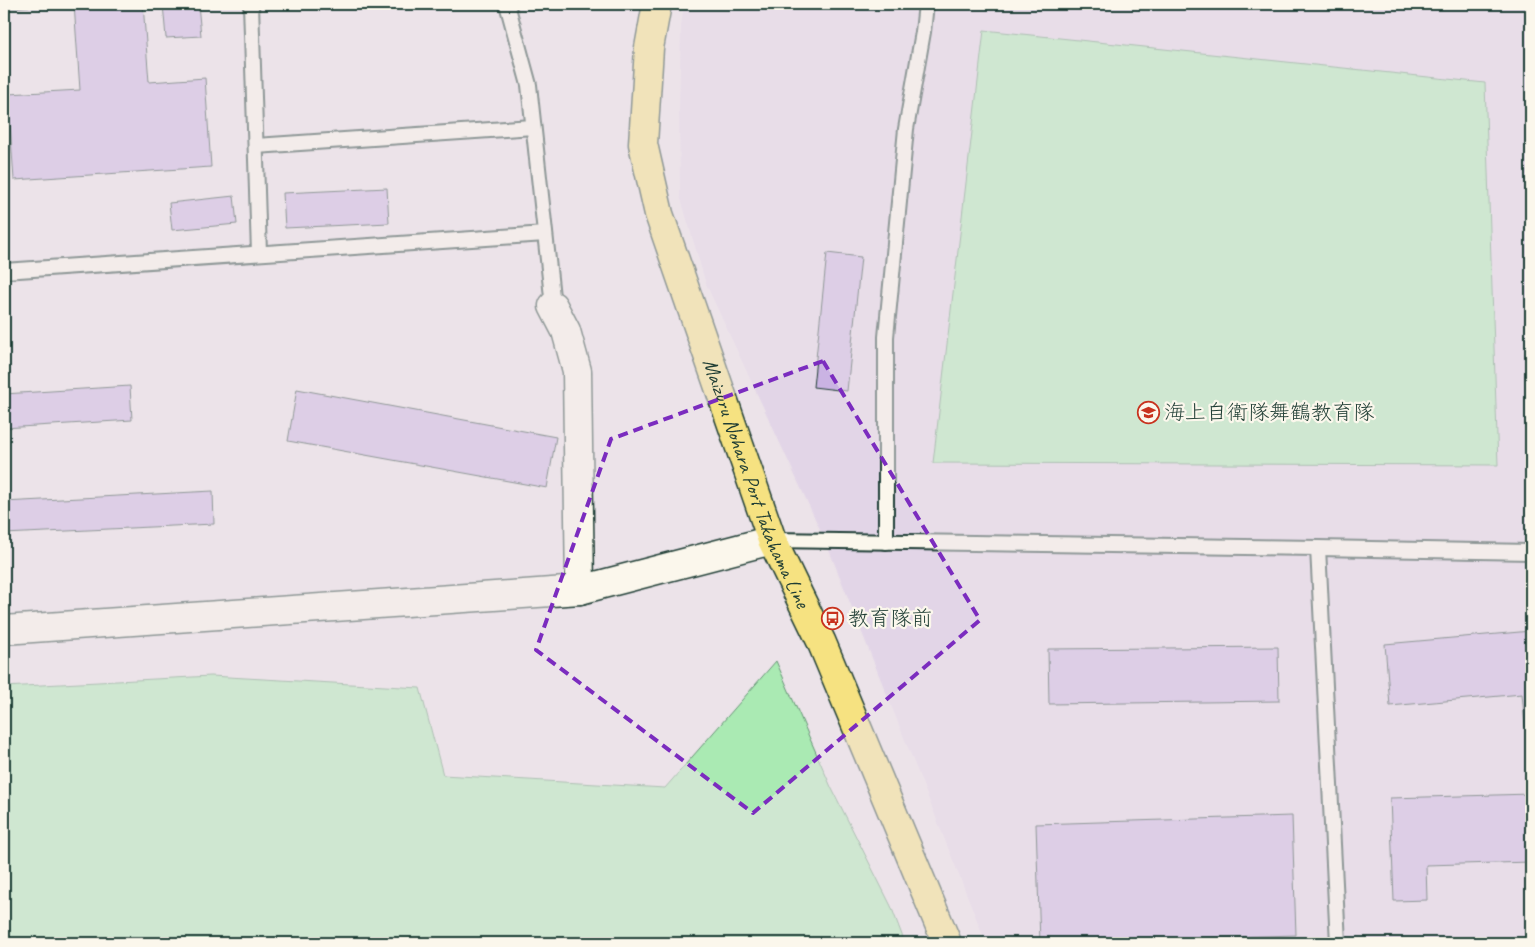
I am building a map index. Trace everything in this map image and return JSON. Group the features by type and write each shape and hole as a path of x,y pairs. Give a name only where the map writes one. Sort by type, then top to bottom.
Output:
{"main road":[{"name":"Maizuru Nohara Port Takahama Line","path":"657,4 649,48 643,144 659,214 772,540 821,640 946,943"}],"street":[{"path":"553,306 566,331 577,371 580,590"},
{"path":"4,630 580,590 772,540"}],"lane":[{"path":"251,4 259,253"},
{"path":"507,4 529,85 553,306"},
{"path":"886,542 886,337 906,129 926,4"},
{"path":"256,146 533,127"},
{"path":"4,270 545,234"},
{"path":"772,540 1531,552"},
{"path":"1318,548 1338,943"}],"highlighted area":[{"path":"823,361 980,620 753,813 536,650 611,439"}],"shaded area":[{"name":"海上自衛隊舞鶴教育隊","path":"684,4 1531,4 1531,943 986,943 825,540 706,284 680,196 679,109 681,26"}],"green space":[{"path":"984,30 1485,83 1498,465 933,463"},
{"path":"776,661 831,787 891,906 905,943 4,943 4,687 211,676 420,688 443,775 665,788"}],"building":[{"path":"4,4 64,4 4,8"},
{"path":"74,4 143,4 149,82 205,78 211,167 14,180 8,94 80,90"},
{"path":"163,4 198,4 201,36 166,38"},
{"path":"387,188 389,223 285,228 283,193"},
{"path":"234,196 237,224 172,230 169,203"},
{"path":"827,253 861,257 847,391 813,387"},
{"path":"130,386 132,420 4,428 4,394"},
{"path":"297,389 556,437 547,488 288,441"},
{"path":"213,491 214,524 4,534 4,502"},
{"path":"1531,631 1531,726 1525,727 1522,694 1390,706 1385,644"},
{"path":"1278,647 1279,701 1049,704 1048,649"},
{"path":"1531,794 1531,862 1426,865 1427,900 1394,901 1390,798"},
{"path":"1292,816 1296,935 1040,943 1036,824"}],"place":[{"name":"海上自衛隊舞鶴教育隊","path":"1148,412"},
{"name":"教育隊前","path":"832,618"}]}
